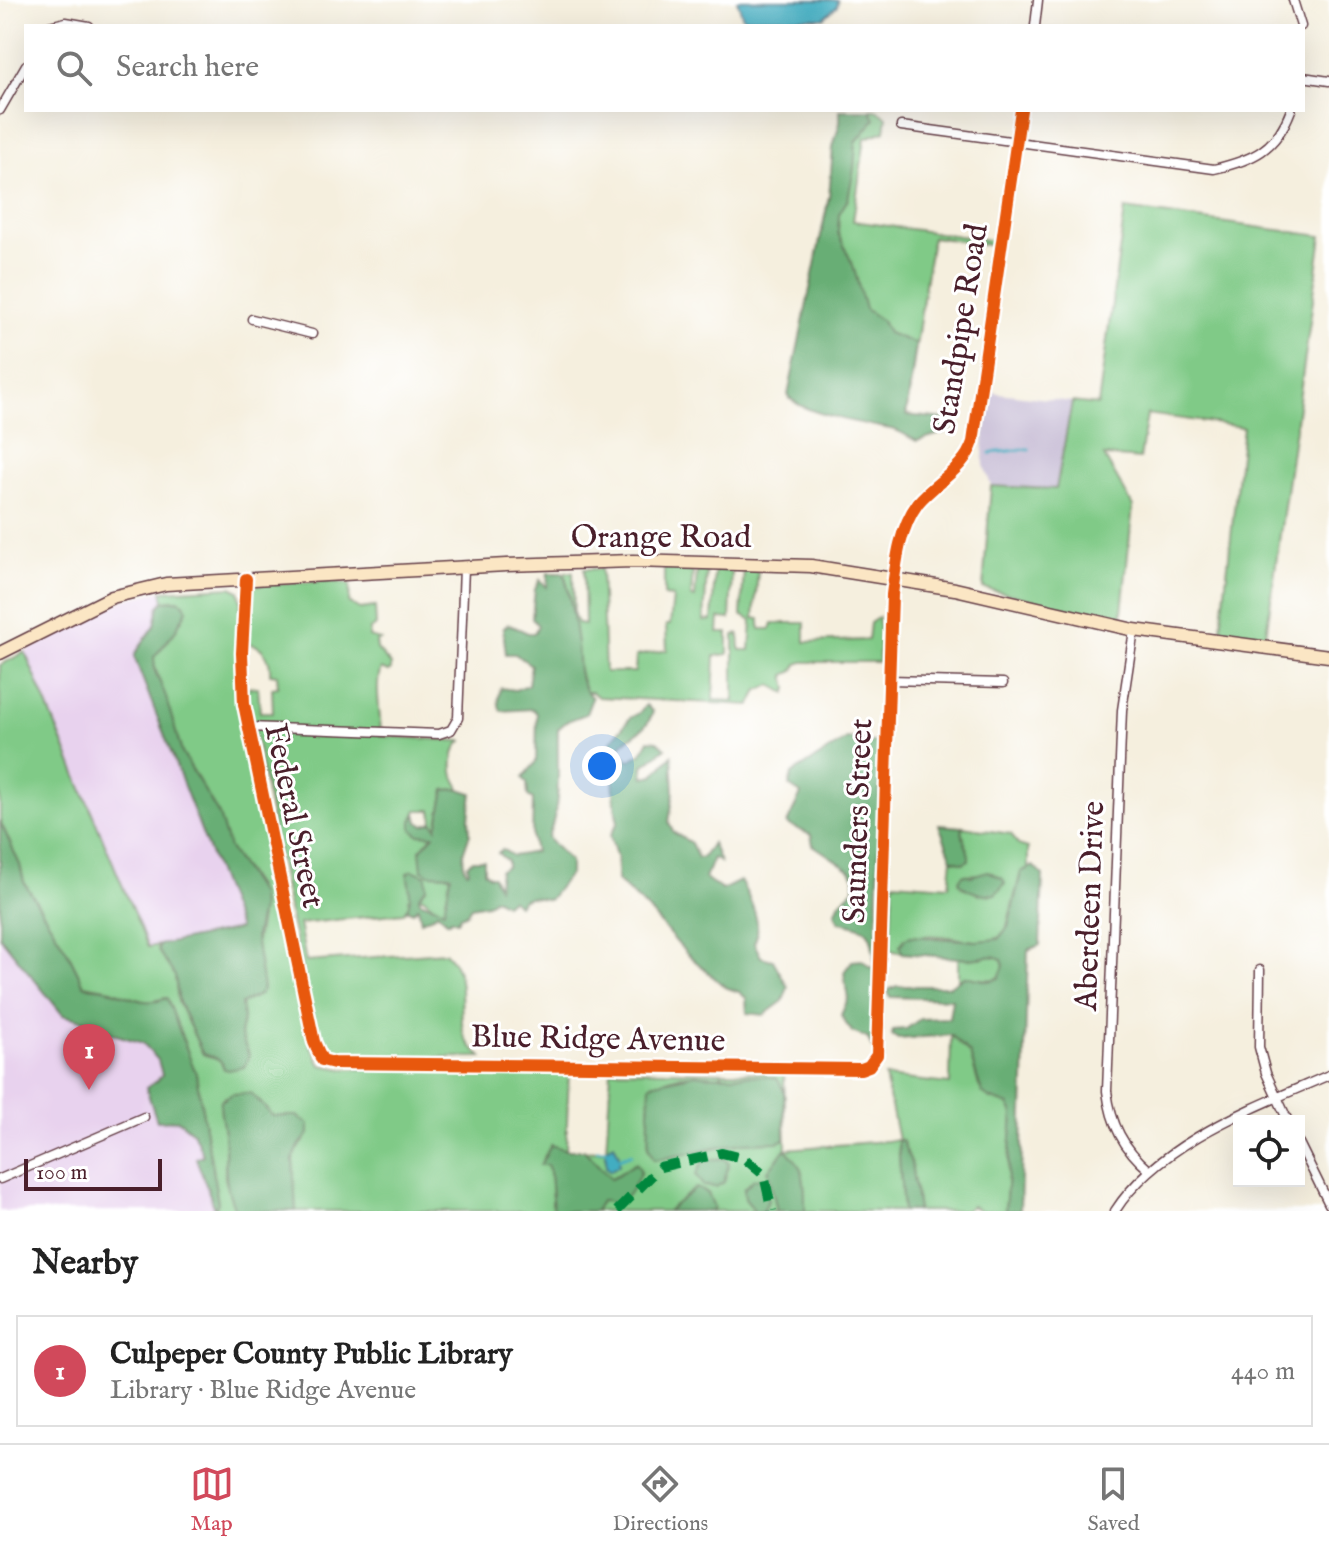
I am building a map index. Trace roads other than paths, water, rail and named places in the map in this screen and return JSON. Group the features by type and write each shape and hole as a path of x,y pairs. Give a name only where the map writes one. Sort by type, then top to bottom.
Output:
{"main road":[{"name":"Orange Road","path":"0,653 112,597 166,584 633,561 825,568 955,589 1134,630 1329,656"}],"street":[{"path":"1035,24 1038,0"},
{"path":"1293,0 1300,24"},
{"path":"58,24 78,24"},
{"path":"0,110 24,68"},
{"path":"1305,77 1329,81"},
{"name":"Standpipe Road","path":"894,578 901,538 911,514 925,496 963,462 973,442 1021,112"},
{"path":"901,126 1214,169 1238,164 1263,152 1277,137 1290,112"},
{"path":"252,319 312,334"},
{"path":"248,727 439,734 451,730 456,724 459,703 464,568"},
{"name":"Saunders Street","path":"873,1064 877,1055 894,578"},
{"name":"Federal Street","path":"246,579 242,676 248,727 314,1042 322,1060"},
{"name":"Aberdeen Drive","path":"1134,630 1122,710 1107,1091 1109,1112 1118,1135 1149,1170"},
{"path":"890,680 1003,683"},
{"path":"1260,970 1259,1047 1285,1115"},
{"name":"Blue Ridge Avenue","path":"322,1060 345,1063 861,1069 873,1064"},
{"path":"1115,1211 1149,1170 1178,1147 1329,1075"},
{"path":"0,1179 144,1117"},
{"path":"1305,1155 1329,1204"}],"water":[{"path":"737,0 838,0 837,6 824,18 743,18"},
{"path":"614,1144 619,1165 610,1171 606,1167 606,1149"}],"waterway":[{"path":"990,453 1029,449"},
{"path":"597,1150 606,1150"},
{"path":"619,1159 631,1154"}],"place":[{"name":"Culpeper County Public Library","path":"89,1090"}]}
